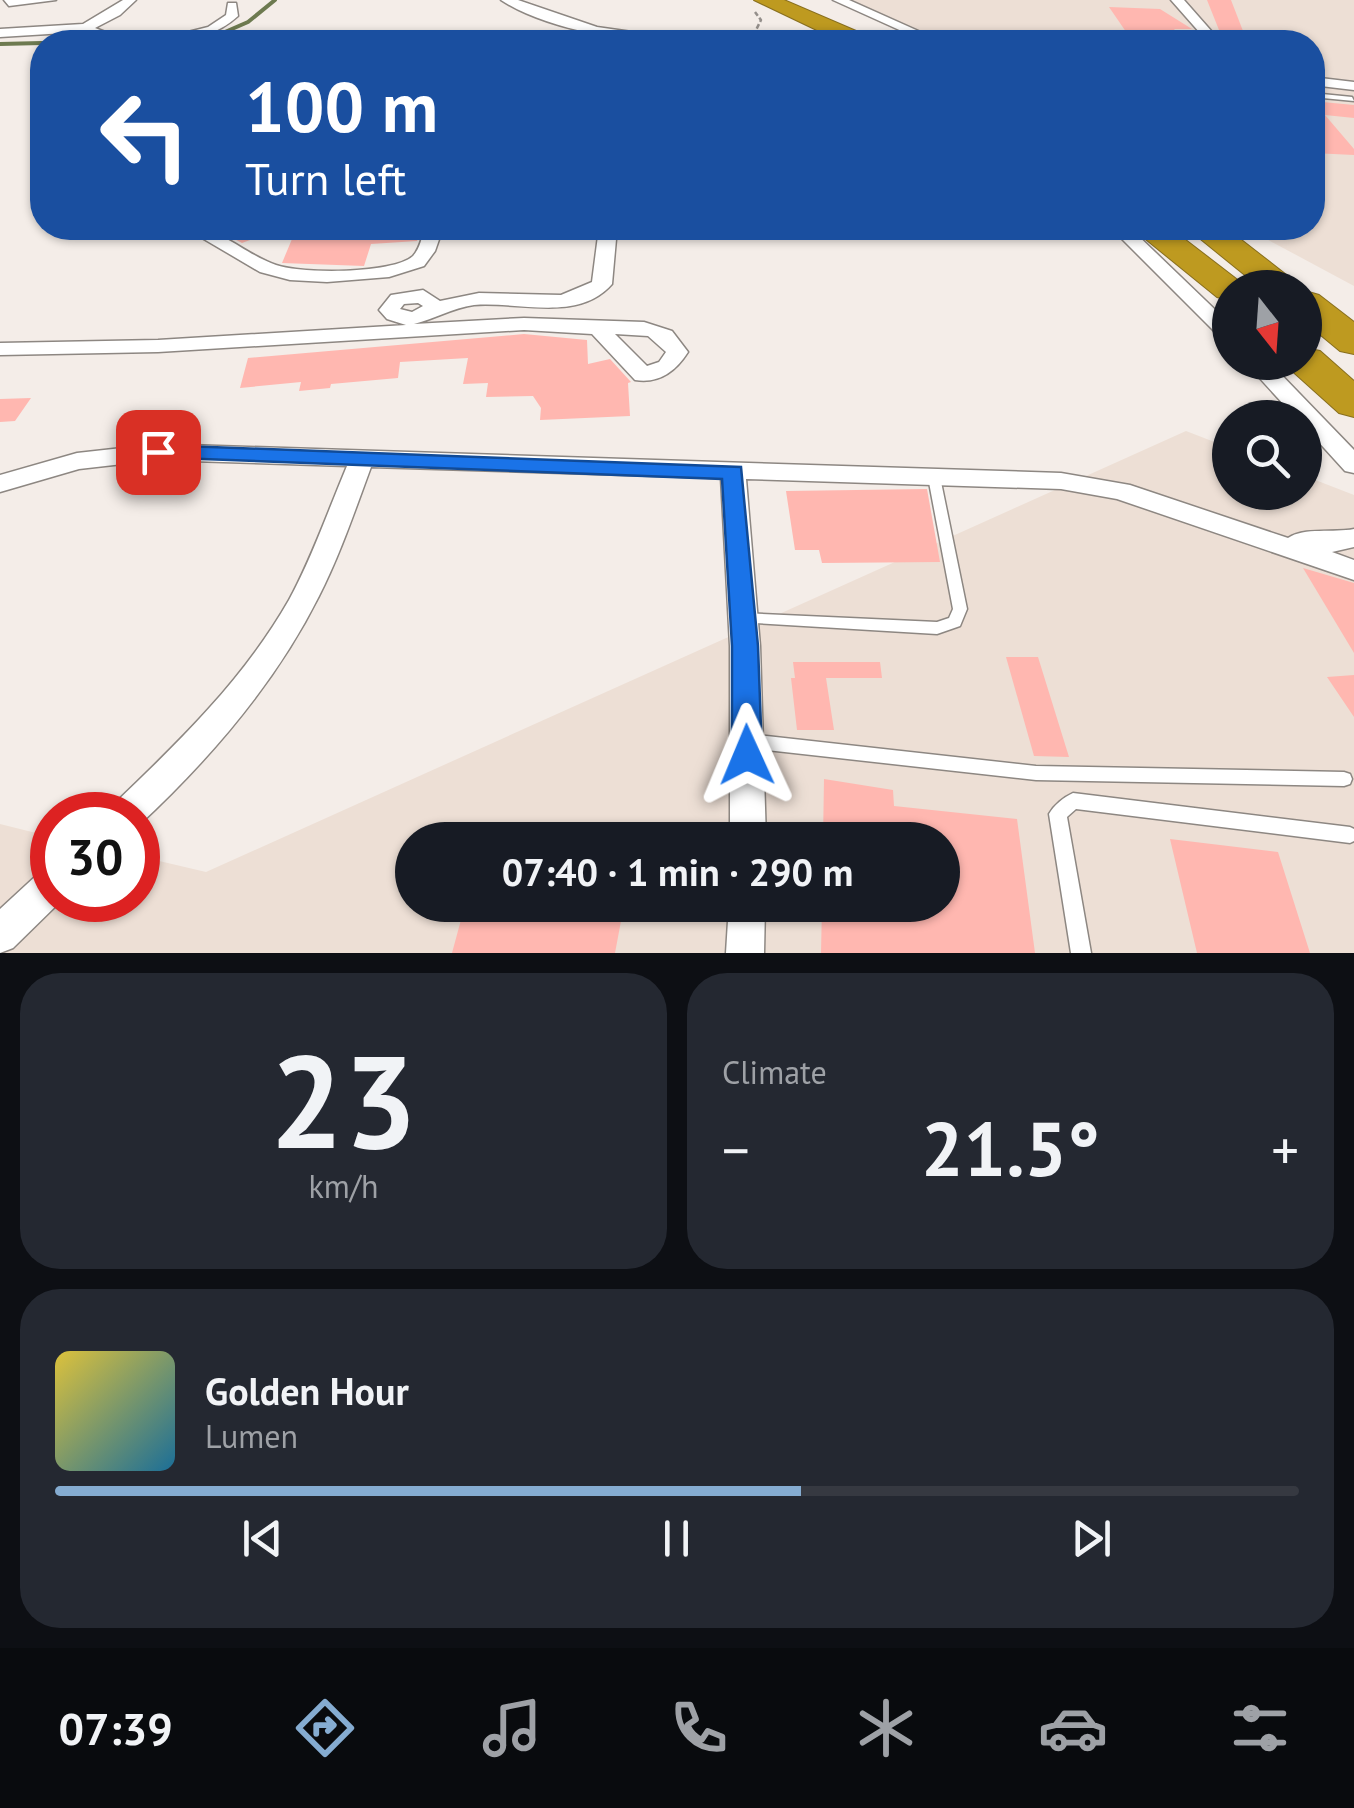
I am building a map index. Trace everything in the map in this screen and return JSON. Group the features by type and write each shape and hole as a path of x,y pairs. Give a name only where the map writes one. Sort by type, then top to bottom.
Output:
{"highway":[{"path":"808,0 872,30"},
{"path":"818,0 875,30"},
{"path":"753,2 814,30"},
{"path":"753,2 829,30"},
{"path":"1195,242 1250,270"},
{"path":"1195,242 1216,270"},
{"path":"1195,242 1212,270"},
{"path":"1322,317 1354,342"},
{"path":"1322,359 1354,383"},
{"path":"1322,375 1354,404"}],"street":[{"path":"9,2 50,0"},
{"path":"51,30 85,28 110,20 130,0"},
{"path":"507,0 592,30"},
{"path":"839,0 908,30"},
{"path":"1177,0 1204,30"},
{"path":"207,30 232,16 232,6"},
{"path":"85,28 91,30"},
{"path":"0,33 30,31"},
{"path":"1325,84 1353,92"},
{"path":"216,240 274,271 295,274 382,272 406,267 422,257 429,240"},
{"path":"405,324 390,306 404,297 428,303 572,299 590,294 602,284 607,240"},
{"path":"1132,240 1212,318"},
{"path":"0,349 158,346 405,324 540,323 598,328"},
{"path":"1273,380 1354,465"},
{"path":"0,484 59,465 138,452 934,476 1103,486 1354,570"},
{"path":"149,792 232,707 280,640 314,578 363,456"},
{"path":"733,472 743,618 748,822"},
{"path":"1254,534 1315,542 1354,538"},
{"path":"0,935 30,906"},
{"path":"746,953 747,922"}],"lane":[{"path":"1325,94 1353,92"},
{"path":"743,618 937,628 954,622 960,609 934,476"},
{"path":"746,741 1036,774 1344,779"},
{"path":"1081,953 1058,814 1072,801 1350,836"}],"path":[{"path":"753,2 762,20 757,30"}],"shaded area":[{"path":"832,0 1354,0 1354,286 1268,240 1325,240 1325,30 896,30"},
{"path":"1186,431 1212,441 1212,510 1322,510 1322,483 1354,495 1354,953 0,953 0,824 30,832 30,922 160,922 160,861 206,872"}],"building":[{"path":"1207,0 1231,0 1243,30 1219,30"},
{"path":"1109,7 1160,9 1192,29 1175,30 1125,30"},
{"path":"1325,102 1354,105 1354,118 1325,115"},
{"path":"1325,115 1354,149 1354,155 1325,154"},
{"path":"292,240 417,240 371,244 364,266 282,263"},
{"path":"524,334 587,340 588,364 610,359 631,382 630,416 540,420 541,408 533,396 486,397 488,383 463,384 468,358 400,362 398,378 331,384 330,388 299,391 301,382 240,388 248,358"},
{"path":"31,398 15,421 0,422 0,399"},
{"path":"927,489 940,562 822,563 819,550 795,550 786,491"},
{"path":"1303,568 1354,583 1354,653"},
{"path":"1006,657 1038,657 1069,757 1034,756"},
{"path":"793,662 880,662 882,678 826,678 834,730 797,730"},
{"path":"1354,675 1354,717 1327,677"},
{"path":"824,779 893,790 894,806 1017,819 1035,953 821,953 822,922 960,922 960,822 823,822"},
{"path":"1170,839 1278,852 1310,953 1197,953"},
{"path":"460,922 621,922 615,953 452,953"}],"waterway":[{"path":"230,30 248,22 275,0"},
{"path":"0,44 30,43"}],"route":[{"path":"158,452 363,456 733,472 745,646 747,755"}]}
